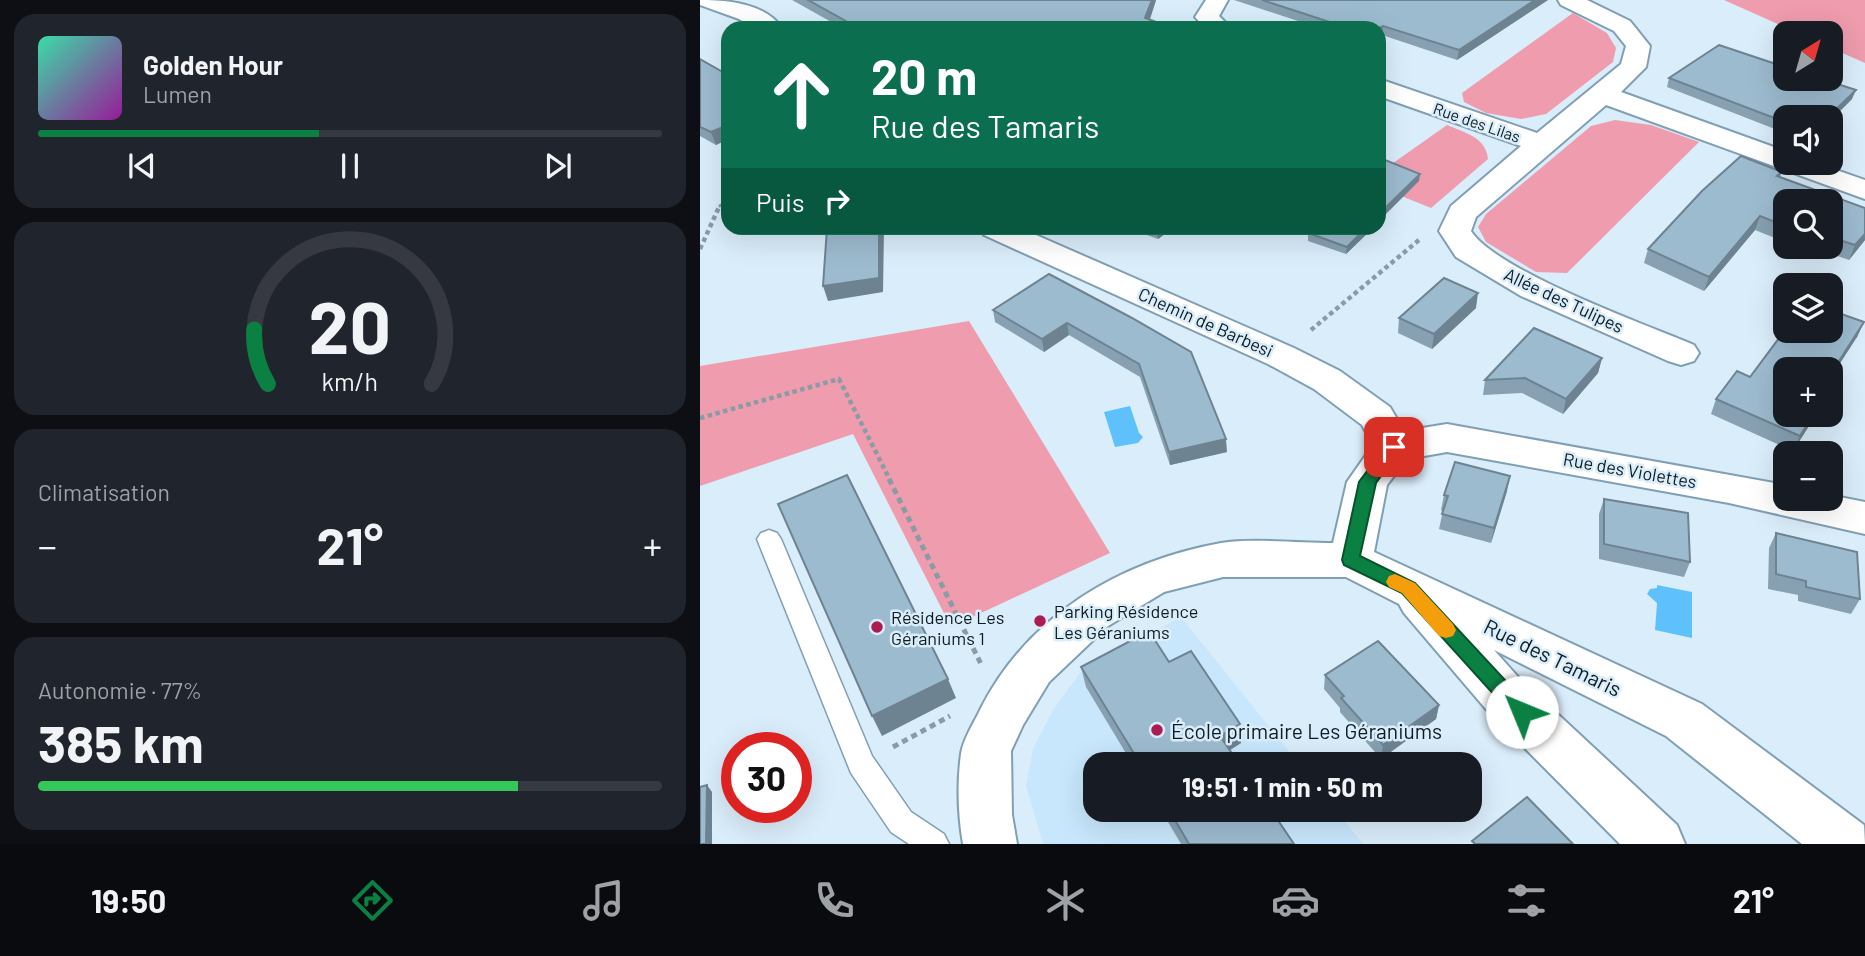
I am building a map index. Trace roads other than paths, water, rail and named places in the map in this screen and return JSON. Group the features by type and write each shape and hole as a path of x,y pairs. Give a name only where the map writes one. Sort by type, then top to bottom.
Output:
{"street":[{"path":"708,0 758,21"},
{"path":"1211,21 1207,18 1217,0"},
{"name":"Rue des Lilas","path":"1386,89 1541,144 1603,95 1633,67 1638,46 1622,26 1569,0"},
{"path":"1603,95 1773,157"},
{"name":"Allée des Tulipes","path":"1541,144 1462,213 1455,231 1467,250 1533,289 1681,353"},
{"path":"1827,175 1863,187"},
{"name":"Chemin de Barbesi","path":"1011,235 1281,356 1327,380 1376,416 1394,447"},
{"name":"Rue des Violettes","path":"1394,447 1447,438 1729,488 1865,518"},
{"path":"990,844 985,815 986,751 1005,711 1032,668 1092,613 1152,578 1223,560 1351,560 1367,482 1394,447"},
{"name":"Rue des Tamaris","path":"1351,560 1684,720 1845,844"},
{"path":"1409,588 1502,693 1658,844"}],"lane":[{"path":"769,539 861,764 901,822 934,844"}],"water":[{"path":"1130,406 1139,433 1143,437 1138,443 1115,447 1104,412"},
{"path":"1657,585 1692,592 1692,638 1655,630 1657,603 1647,594 1650,589 1657,588"}],"place":[{"name":"Parking Résidence Les Géraniums","path":"1040,621"},
{"name":"Résidence Les Géraniums 1","path":"877,627"},
{"name":"École primaire Les Géraniums","path":"1157,730"}]}
